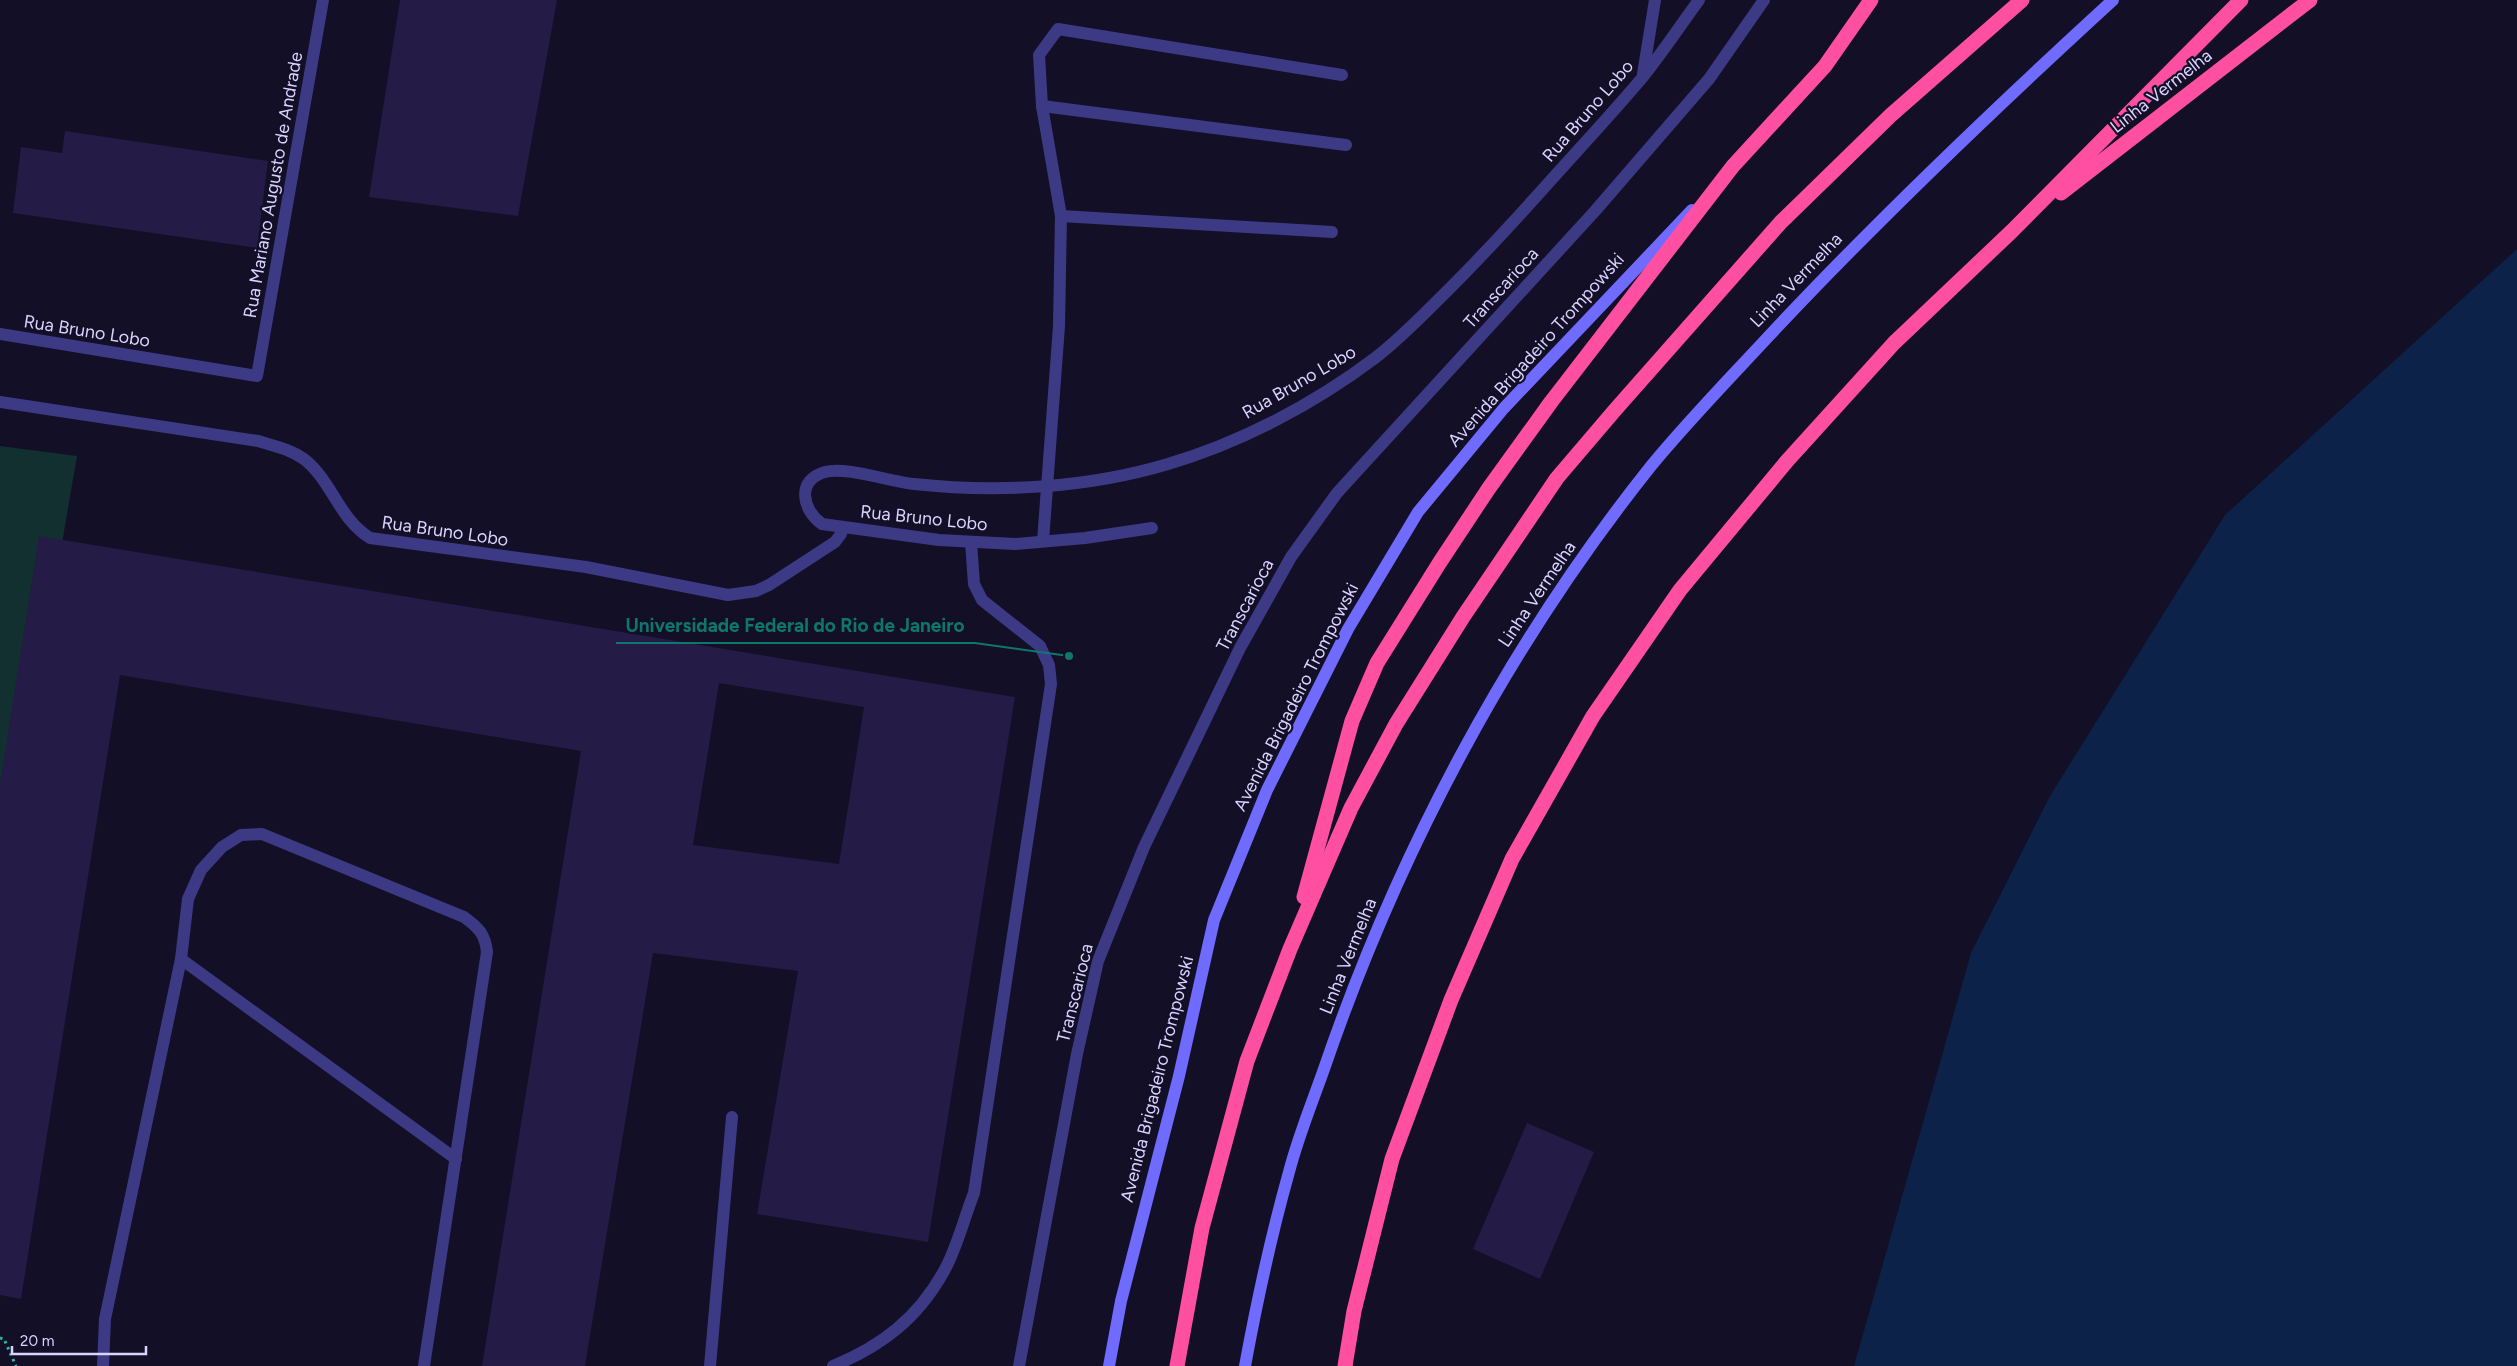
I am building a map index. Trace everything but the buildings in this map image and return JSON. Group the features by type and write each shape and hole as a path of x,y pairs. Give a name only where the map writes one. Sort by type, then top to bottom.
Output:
{"highway":[{"name":"Avenida Brigadeiro Trompowski","path":"1733,166 1825,66 1871,0"},
{"path":"1290,949 1351,808 1396,724 1463,617 1557,478 1781,222 1891,115 2022,0"},
{"name":"Linha Vermelha","path":"1345,1366 1354,1311 1392,1159 1451,1000 1512,858 1593,716 1680,590 1787,461 1894,343 2012,231 2242,0"},
{"name":"Linha Vermelha","path":"2012,231 2310,0"},
{"path":"1177,1366 1202,1228 1224,1142 1247,1062 1290,949 1352,721 1377,663 1489,488 1550,402 1733,166"}],"main road":[{"name":"Linha Vermelha","path":"1244,1366 1258,1296 1290,1167 1365,956 1462,754 1511,666 1576,567 1652,465 1741,366 1897,203 2113,0"},
{"name":"Avenida Brigadeiro Trompowski","path":"1109,1366 1121,1301 1179,1076 1214,920 1267,790 1348,629 1418,512 1504,408 1733,166"}],"lane":[{"name":"Rua Mariano Augusto de Andrade","path":"257,376 323,0"},
{"path":"1643,77 1655,0"},
{"name":"Rua Bruno Lobo","path":"1152,528 1085,538 1015,544 939,540 822,524 808,512 805,504 807,486 820,474 837,471 912,484 950,486 1046,486 1108,478 1169,464 1253,431 1338,384 1376,357 1405,332 1466,273 1643,77 1699,0"},
{"name":"Transcarioca","path":"1019,1366 1077,1054 1098,961 1144,847 1240,648 1291,557 1337,494 1602,204 1709,79 1764,0"},
{"path":"1043,541 1059,326 1061,216 1042,106 1039,55 1058,29 1342,75"},
{"path":"1042,106 1346,146"},
{"path":"1061,216 1332,232"},
{"name":"Rua Bruno Lobo","path":"0,334 257,376"},
{"name":"Rua Bruno Lobo","path":"0,402 258,441 286,449 304,459 315,470 356,530 370,538 586,567 728,595 756,591 783,577 836,542 841,534 842,527"},
{"path":"833,1366 881,1341 915,1314 944,1271 974,1193 1050,684 1048,665 1040,646 982,600 974,584 970,542"},
{"path":"103,1366 105,1319 181,959 188,899 201,870 222,847 241,835 262,834 464,917 478,927 485,937 487,952 424,1366"},
{"path":"181,959 456,1159"},
{"path":"710,1366 732,1117"}],"path":[{"path":"0,1338 4,1339 16,1366"}],"green space":[{"path":"0,446 77,456 0,904"}],"water":[{"path":"2517,249 2517,1366 1854,1366 1971,953 2050,796 2225,515"}],"place":[{"name":"Universidade Federal do Rio de Janeiro","path":"1069,656"}]}
